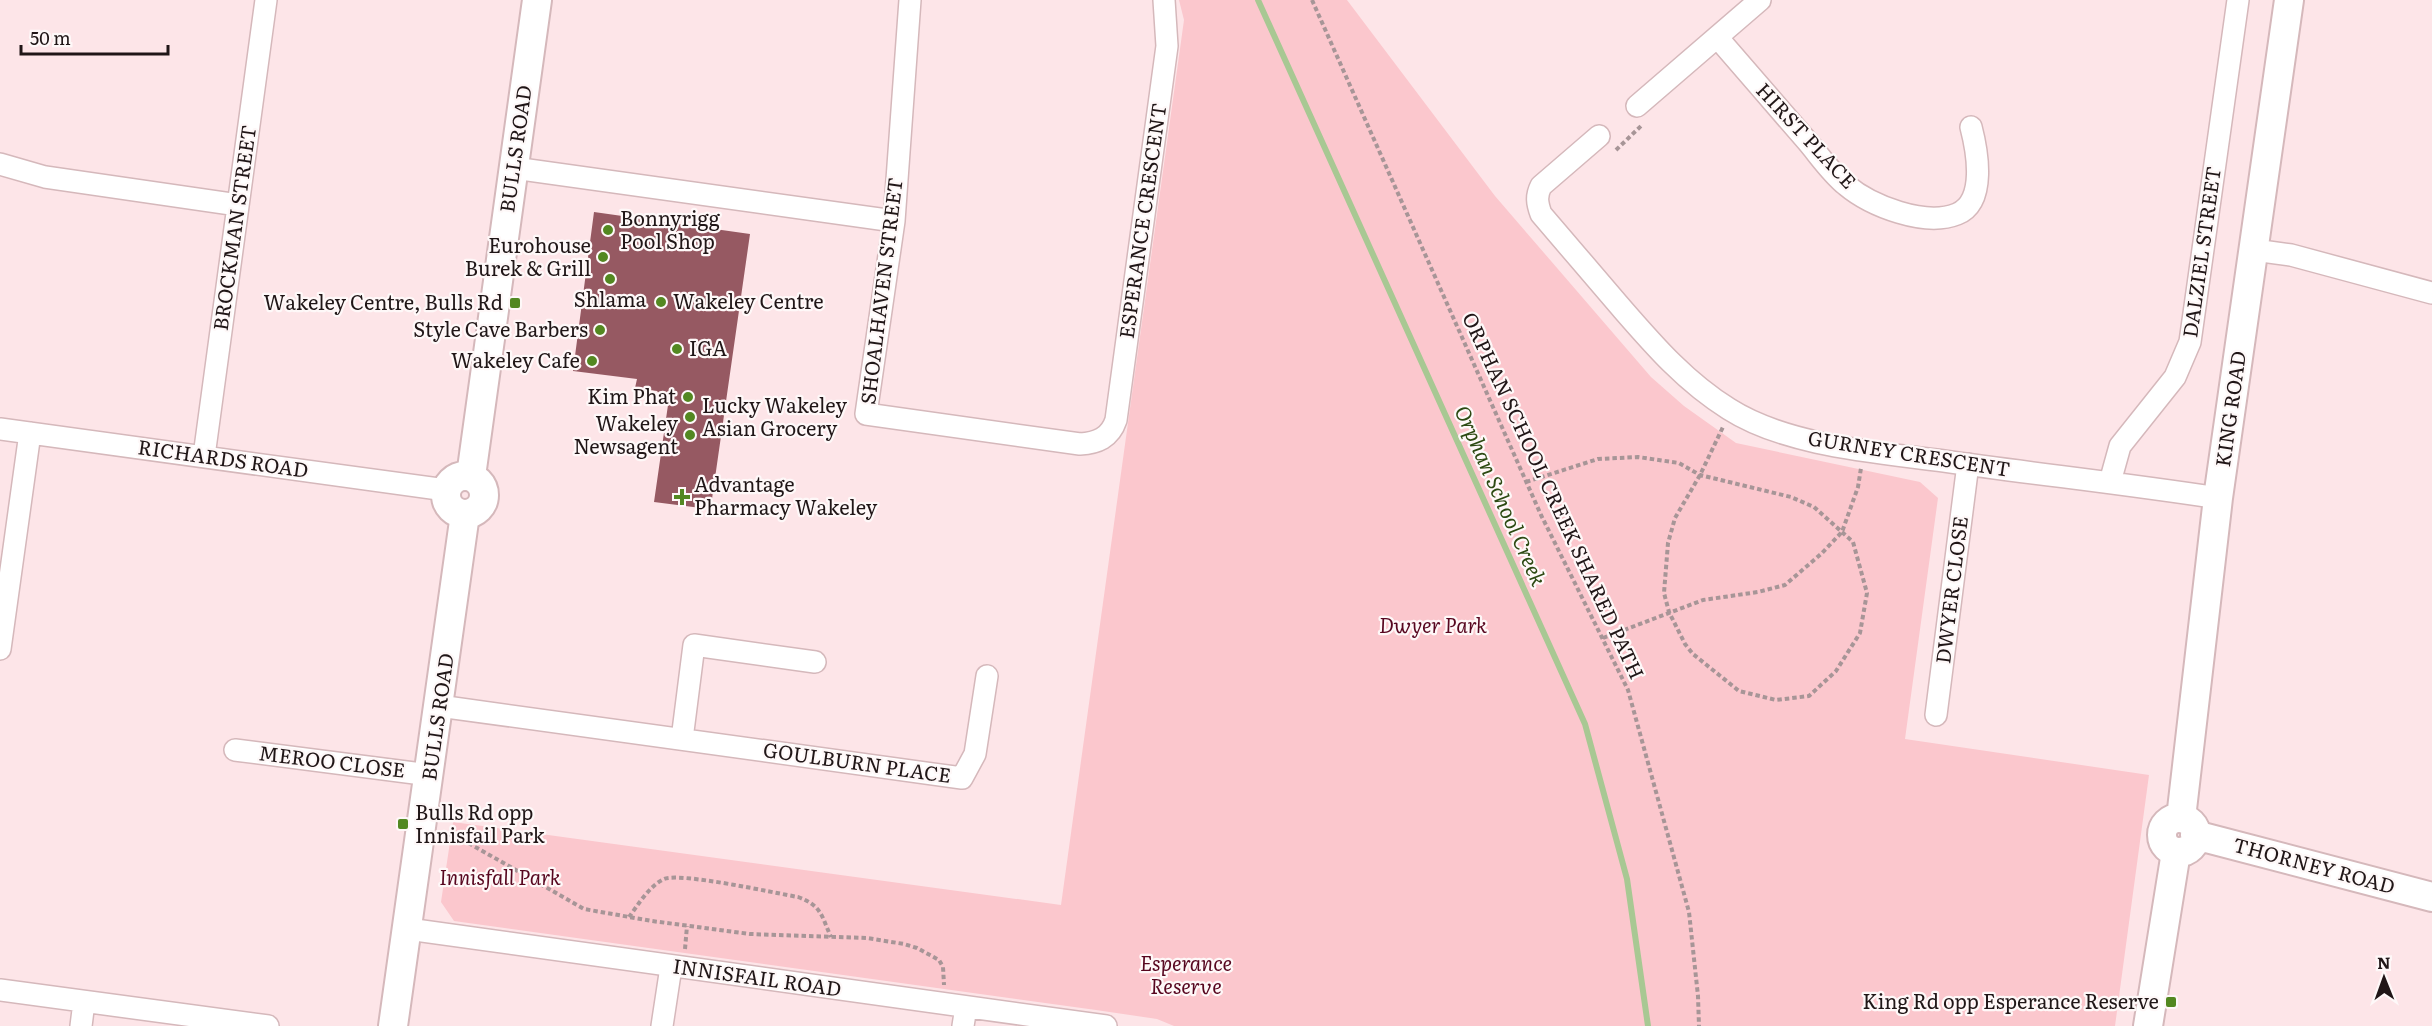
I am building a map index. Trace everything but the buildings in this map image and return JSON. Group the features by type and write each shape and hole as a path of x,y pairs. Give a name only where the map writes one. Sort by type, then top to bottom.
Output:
{"street":[{"name":"BROCKMAN STREET","path":"204,456 266,0"},
{"name":"BULLS ROAD","path":"471,476 537,0"},
{"name":"SHOALHAVEN STREET","path":"910,0 894,221 866,414 1080,444 1104,438"},
{"name":"ESPERANCE CRESCENT","path":"1104,438 1111,432 1116,420 1164,69 1167,29 1164,0"},
{"path":"1637,106 1760,0"},
{"name":"DALZIEL STREET","path":"2110,482 2120,446 2175,377 2190,342 2238,0"},
{"name":"KING ROAD","path":"2148,1026 2184,835 2218,498 2289,0"},
{"name":"HIRST PLACE","path":"1717,37 1845,185 1879,205 1911,215 1942,219 1960,213 1972,199 1978,172 1977,150 1971,127"},
{"name":"GURNEY CRESCENT","path":"1599,136 1541,186 1537,194 1541,214 1670,363 1731,410 1748,419 1801,438 1865,450 2218,498"},
{"path":"0,164 45,177 238,205"},
{"path":"514,168 894,221"},
{"path":"2254,250 2291,255 2432,293"},
{"name":"RICHARDS ROAD","path":"0,429 446,490"},
{"path":"0,649 30,433"},
{"name":"DWYER CLOSE","path":"1936,715 1968,464"},
{"path":"465,475 471,476 481,483 484,489 484,501 477,510 465,514 450,507 445,496 446,490 453,479 465,475"},
{"name":"BULLS ROAD","path":"393,1026 465,514"},
{"path":"682,739 694,645 815,662"},
{"name":"GOULBURN PLACE","path":"439,706 962,778 975,754 987,676"},
{"name":"MEROO CLOSE","path":"235,750 430,775"},
{"name":"THORNEY ROAD","path":"2184,835 2432,897"},
{"name":"INNISFAIL ROAD","path":"408,929 958,1012 1106,1026"},
{"path":"662,1026 671,967"},
{"path":"0,990 268,1026"},
{"path":"81,1026 84,1002"}],"path":[{"name":"ORPHAN SCHOOL CREEK SHARED PATH","path":"1312,0 1526,482 1628,690 1689,912 1699,1026"},
{"path":"1526,482 1598,459 1638,457 1679,463 1700,475 1800,500 1814,507 1853,542 1867,592 1860,633 1836,671 1809,696 1776,700 1739,691 1685,645 1669,612 1664,593 1668,543 1676,518 1700,475 1731,410"},
{"path":"1603,638 1703,600 1758,592 1785,585 1842,532 1858,487 1865,450"},
{"path":"448,834 458,837 584,909 750,934 867,938 917,948 939,960 958,1012"},
{"path":"629,917 646,895 664,879 684,877 808,900 816,905 831,937"}],"green space":[{"name":"Dwyer Park","path":"1179,0 1347,0 1495,196 1651,377 1684,406 1736,443 1920,482 1938,498 1905,739 2149,775 2115,1026 1174,1026 1157,1019 1096,1010 454,921 441,902 453,822 1061,905 1184,20"}],"waterway":[{"name":"Orphan School Creek","path":"1258,0 1585,724 1627,879 1648,1026"}],"place":[{"name":"Bonnyrigg Pool Shop","path":"608,230"},
{"name":"Eurohouse Burek & Grill","path":"603,257"},
{"name":"Shlama","path":"610,279"},
{"name":"Wakeley Centre","path":"661,302"},
{"name":"Wakeley Centre, Bulls Rd","path":"515,303"},
{"name":"Style Cave Barbers","path":"600,330"},
{"name":"IGA","path":"677,349"},
{"name":"Wakeley Cafe","path":"592,361"},
{"name":"Kim Phat","path":"688,397"},
{"name":"Lucky Wakeley Asian Grocery","path":"690,417"},
{"name":"Wakeley Newsagent","path":"690,435"},
{"name":"Advantage Pharmacy Wakeley","path":"682,497"},
{"name":"Bulls Rd opp Innisfail Park","path":"403,824"},
{"name":"King Rd opp Esperance Reserve","path":"2171,1002"}],"park label":[{"name":"Innisfall Park","path":"500,878"},
{"name":"Esperance Reserve","path":"1186,976"}]}
